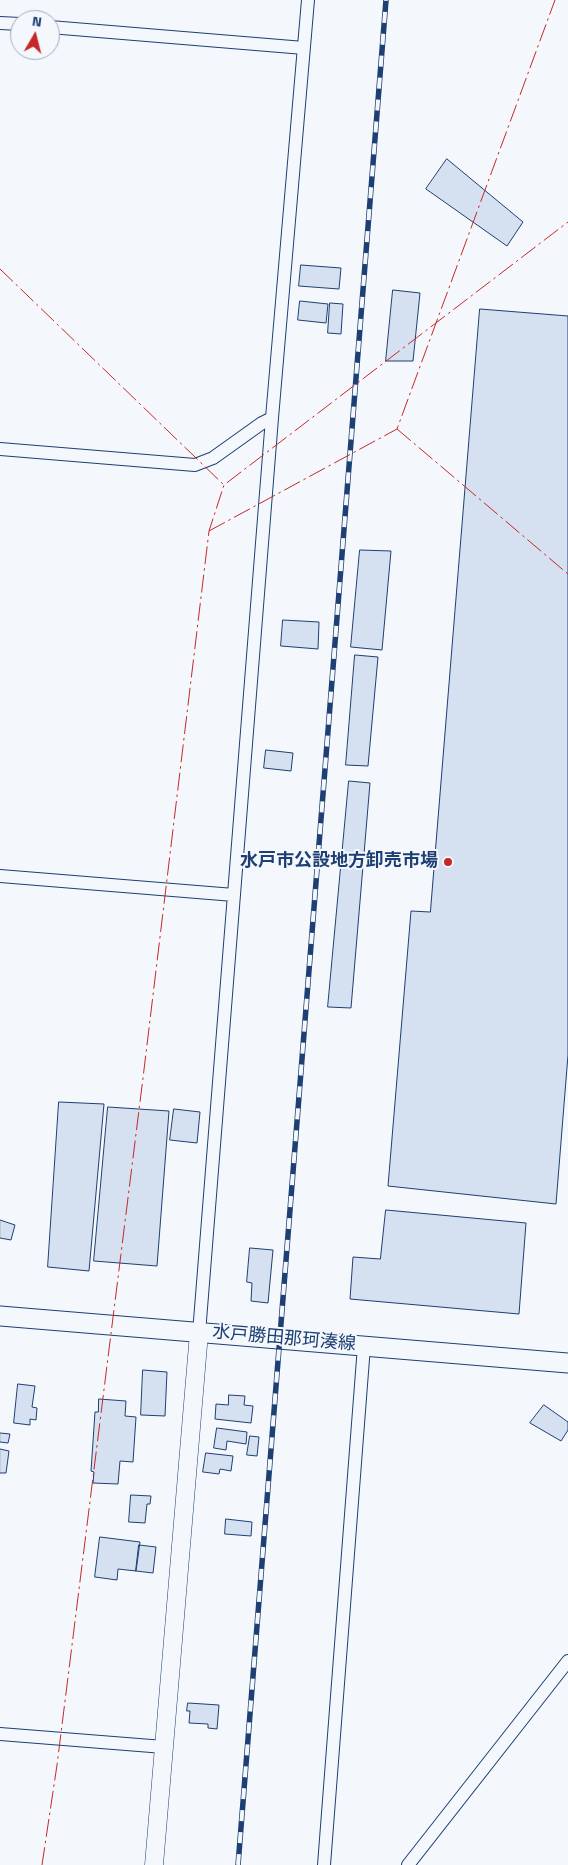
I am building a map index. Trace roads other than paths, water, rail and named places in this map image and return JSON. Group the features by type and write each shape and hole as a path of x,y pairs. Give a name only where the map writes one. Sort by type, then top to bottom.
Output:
{"main road":[{"name":"水戸勝田那珂湊線","path":"0,1316 568,1363"}],"street":[{"path":"154,1865 308,0"},
{"path":"60,28 304,48"},
{"path":"0,449 196,465 213,458 262,422 272,418"},
{"path":"0,876 234,895"},
{"path":"324,1865 364,1346"},
{"path":"408,1865 568,1661"},
{"path":"0,1734 164,1747"}],"railway":[{"path":"238,1865 386,0"}],"place":[{"name":"水戸市公設地方卸売市場","path":"448,862"}]}
